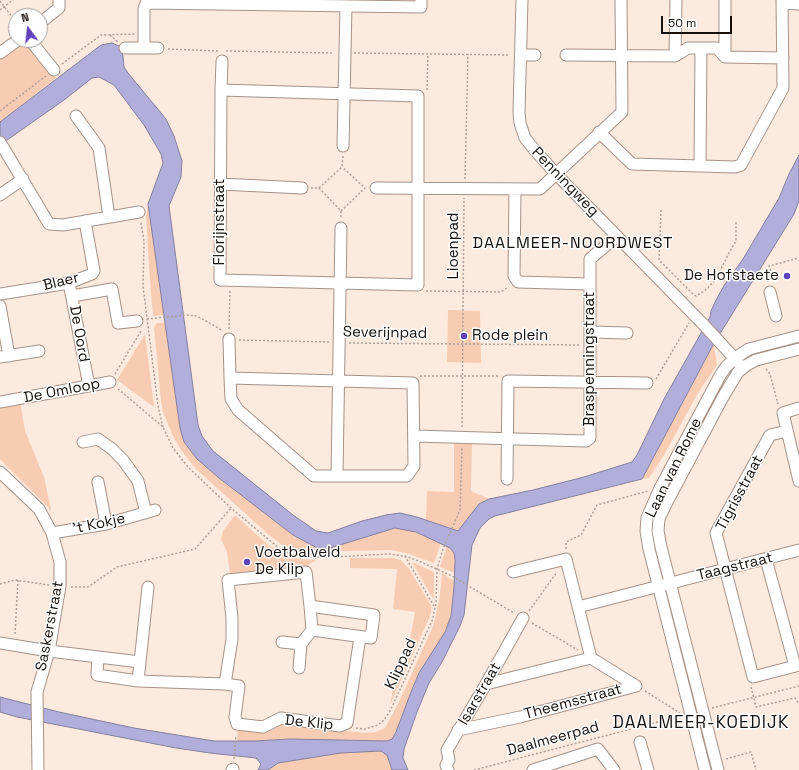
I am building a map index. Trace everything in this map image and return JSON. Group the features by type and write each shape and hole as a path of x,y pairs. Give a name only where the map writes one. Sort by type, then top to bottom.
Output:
{"street":[{"path":"48,17 59,8 59,0"},
{"path":"144,48 144,9 147,1 421,7 421,0"},
{"name":"Penningweg","path":"522,0 519,112 522,131 528,144 703,324 734,358"},
{"path":"376,188 540,189 622,112 621,0"},
{"path":"675,56 676,0"},
{"path":"725,0 725,57"},
{"path":"600,132 632,164 700,166 741,165 783,88 782,2 799,4"},
{"path":"343,146 346,6"},
{"path":"36,48 54,70"},
{"path":"125,48 158,48"},
{"path":"566,55 675,56 688,48 716,48 725,57 783,58"},
{"path":"700,166 701,48"},
{"path":"521,55 535,55"},
{"name":"Florijnstraat","path":"222,61 220,280 418,285"},
{"path":"221,90 418,96 418,285"},
{"path":"76,116 99,148 109,217"},
{"path":"2,144 50,224 63,225 139,212"},
{"path":"0,195 23,179"},
{"path":"220,184 302,188"},
{"path":"515,190 514,276 518,282 590,284"},
{"name":"Blaer","path":"0,294 69,283 92,274 94,271 85,221"},
{"path":"337,476 341,228"},
{"name":"Braspenningstraat","path":"414,436 586,441 590,438 590,260 617,236"},
{"name":"De Oord","path":"69,283 88,386"},
{"name":"Blaer","path":"72,296 112,289 118,323 143,320"},
{"path":"770,292 776,316"},
{"path":"0,307 5,357 39,351"},
{"path":"590,332 627,333"},
{"path":"799,336 753,347 734,358 742,367 760,359 799,349"},
{"path":"229,338 230,378 231,399 238,410 314,476 407,476 414,466 413,383 230,378"},
{"name":"Laan van Rome","path":"705,770 649,549 646,526 648,515 657,494 721,374 734,358"},
{"name":"Laan van Rome","path":"717,766 659,535 660,516 732,380 742,367"},
{"path":"507,479 508,381 647,383"},
{"name":"De Omloop","path":"0,402 110,382"},
{"path":"799,408 783,413 799,481"},
{"name":"Tigrisstraat","path":"753,677 716,533 770,435 787,431"},
{"name":"'t Kokje","path":"52,533 106,524 151,512 138,481 123,460 112,449 98,439 83,442"},
{"name":"Saskerstraat","path":"0,472 39,509 52,533 60,562 60,586 49,651 37,692 38,770"},
{"path":"98,482 106,524"},
{"name":"Taagstraat","path":"670,583 799,550"},
{"path":"486,684 591,658 566,559 513,572"},
{"path":"753,677 797,666 766,559"},
{"path":"98,657 97,675 138,681 225,684 232,639 232,618 228,580 306,572 312,630 301,644 299,668"},
{"path":"578,607 670,583"},
{"path":"138,681 148,586"},
{"path":"310,606 374,615 372,638 312,630"},
{"name":"Isarstraat","path":"448,770 446,765 449,760 447,750 486,684 522,618"},
{"name":"De Klip","path":"225,684 238,686 235,717 237,724 263,727 280,718 340,726 347,723 360,637"},
{"path":"282,642 301,644"},
{"path":"0,643 49,651 140,662"},
{"name":"Theemsstraat","path":"591,658 636,686"},
{"name":"Theemsstraat","path":"458,730 520,716 636,686"},
{"path":"640,742 648,770"},
{"path":"533,770 598,749 614,770"}],"path":[{"path":"0,10 13,0"},
{"path":"0,1 8,12"},
{"path":"110,35 144,34"},
{"path":"418,96 427,90 428,54"},
{"name":"Lioenpad","path":"453,525 460,510 463,376 464,189 468,54"},
{"path":"342,166 365,188 341,211 319,188 342,166"},
{"path":"661,210 659,260 696,296 711,285 716,279 736,241 736,222"},
{"path":"139,212 144,241 143,320 163,427"},
{"path":"770,292 768,279 771,271 770,266 799,258"},
{"path":"229,338 230,281"},
{"path":"418,285 427,291 500,292 518,282"},
{"path":"143,320 187,315 197,316 215,326 229,338"},
{"path":"647,383 656,379 694,315"},
{"path":"110,382 143,320"},
{"name":"Severijnpad","path":"229,338 339,342 590,346"},
{"path":"760,359 770,374 779,407 783,413"},
{"path":"413,383 420,376 503,376 508,381"},
{"name":"De Omloop","path":"110,382 163,427 173,448 188,467 231,508"},
{"path":"522,618 566,559 566,542 581,535 597,505 647,491 657,494"},
{"path":"0,584 18,580 60,586 88,587 117,567 195,549 231,508 280,549 291,554 305,557 389,554 405,556 437,569 452,576 591,658"},
{"name":"Klippad","path":"340,726 365,729 378,726 390,711 432,621 435,607 437,569 453,525"},
{"path":"405,556 435,607"},
{"path":"14,645 18,580"},
{"path":"753,677 750,682 756,707 795,698 799,704"},
{"name":"Daalmeerpad","path":"474,770 684,716 636,686"},
{"path":"703,711 799,686"},
{"path":"233,767 236,738"},
{"path":"717,766 751,752 756,770"}],"shaded area":[{"path":"112,43 119,46 123,56 124,67 128,73 166,119 174,136 182,161 181,177 169,206 198,425 202,436 213,451 293,515 316,531 328,533 362,521 400,513 417,517 458,531 479,504 489,499 584,477 632,462 637,455 664,399 710,317 716,300 725,284 743,259 779,198 799,155 799,201 794,214 713,345 642,479 495,516 489,519 480,528 472,545 464,615 442,662 429,683 404,749 403,758 408,770 392,770 387,755 381,751 341,753 278,763 268,770 258,770 261,764 256,758 176,748 17,717 0,712 0,697 59,712 134,728 214,741 290,739 387,741 392,739 396,732 419,673 445,632 451,616 455,560 454,553 450,548 416,532 395,528 327,549 317,548 293,535 219,478 197,459 184,442 180,428 148,204 163,163 161,154 144,125 114,85 99,77 92,78 64,100 0,145 0,122 101,45"},
{"path":"11,48 33,48 56,78 0,122 0,56"},
{"path":"148,204 164,315 153,316 146,216"},
{"name":"Rode plein","path":"448,310 480,311 481,363 447,362"},
{"path":"157,323 165,323 180,428 184,442 197,459 219,478 293,535 317,548 327,549 395,528 405,529 441,543 434,563 409,554 391,550 302,552 285,547 269,535 196,469 181,450 173,436 163,412 161,401 154,327"},
{"path":"145,334 154,407 117,380"},
{"path":"713,345 717,365 698,393 664,455 649,478 642,479"},
{"path":"721,379 727,381 665,498 662,566 656,568 651,547 652,511"},
{"path":"20,401 25,431 44,477 52,514 48,507 0,459 0,404"},
{"path":"454,443 472,443 471,491 489,499 479,504 458,531 426,520 427,491 454,492"},
{"path":"235,515 268,545 279,552 292,558 316,560 307,566 230,574 227,552 221,539 223,531"},
{"path":"447,546 454,553 455,573 440,567"},
{"path":"350,558 393,558 401,560 409,569 431,605 431,613 427,623 390,705 399,661 406,662 415,612 393,609 397,569 350,568"},
{"path":"412,562 434,572 434,598 432,597"},
{"path":"442,573 454,581 451,616 445,632 419,673 392,739 387,741 290,739 237,741 238,726 272,730 284,723 366,733 376,732 385,728 399,702 434,624 440,595"},
{"path":"672,604 699,708 694,710 667,605"},
{"path":"381,751 387,755 392,770 268,770 278,763 341,753"}],"place":[{"name":"De Hofstaete","path":"787,276"},
{"name":"Rode plein","path":"464,336"},
{"name":"Voetbalveld De Klip","path":"247,562"}],"district":[{"name":"DAALMEER-NOORDWEST","path":"573,244"},
{"name":"DAALMEER-KOEDIJK","path":"701,723"}]}
